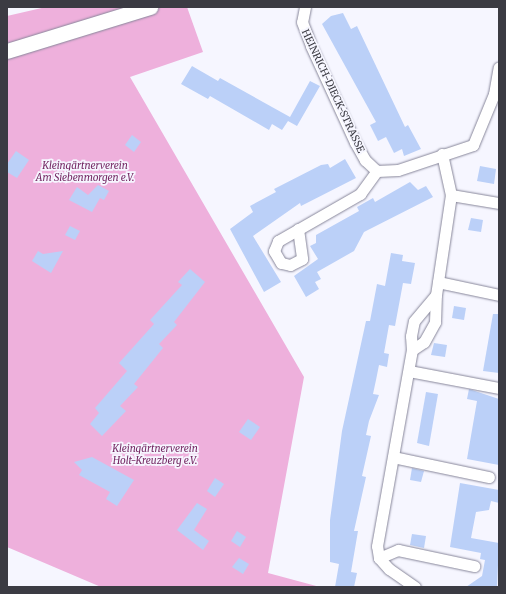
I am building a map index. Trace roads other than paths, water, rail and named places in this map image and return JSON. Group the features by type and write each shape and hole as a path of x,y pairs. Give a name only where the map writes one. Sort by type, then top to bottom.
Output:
{"main road":[{"path":"7,51 150,7"}],"street":[{"name":"HEINRICH-DIECK-STRASSE","path":"305,7 302,22 311,46 355,142 365,160 376,171"},
{"path":"298,229 360,194 376,171 398,170 442,154 473,145 496,96 499,67"},
{"path":"412,350 424,342 436,322 436,295 451,195 442,154"},
{"path":"451,195 499,203"},
{"path":"438,282 499,295"},
{"path":"415,587 379,558 377,546 409,371 414,321 436,295"},
{"path":"409,371 499,388"},
{"path":"393,457 489,477"},
{"path":"379,558 398,550 474,566"}],"park label":[{"name":"Kleingärtnerverein Am Siebenmorgen e.V.","path":"85,170"},
{"name":"Kleingärtnerverein Holt-Kreuzberg e.V.","path":"155,454"}]}
